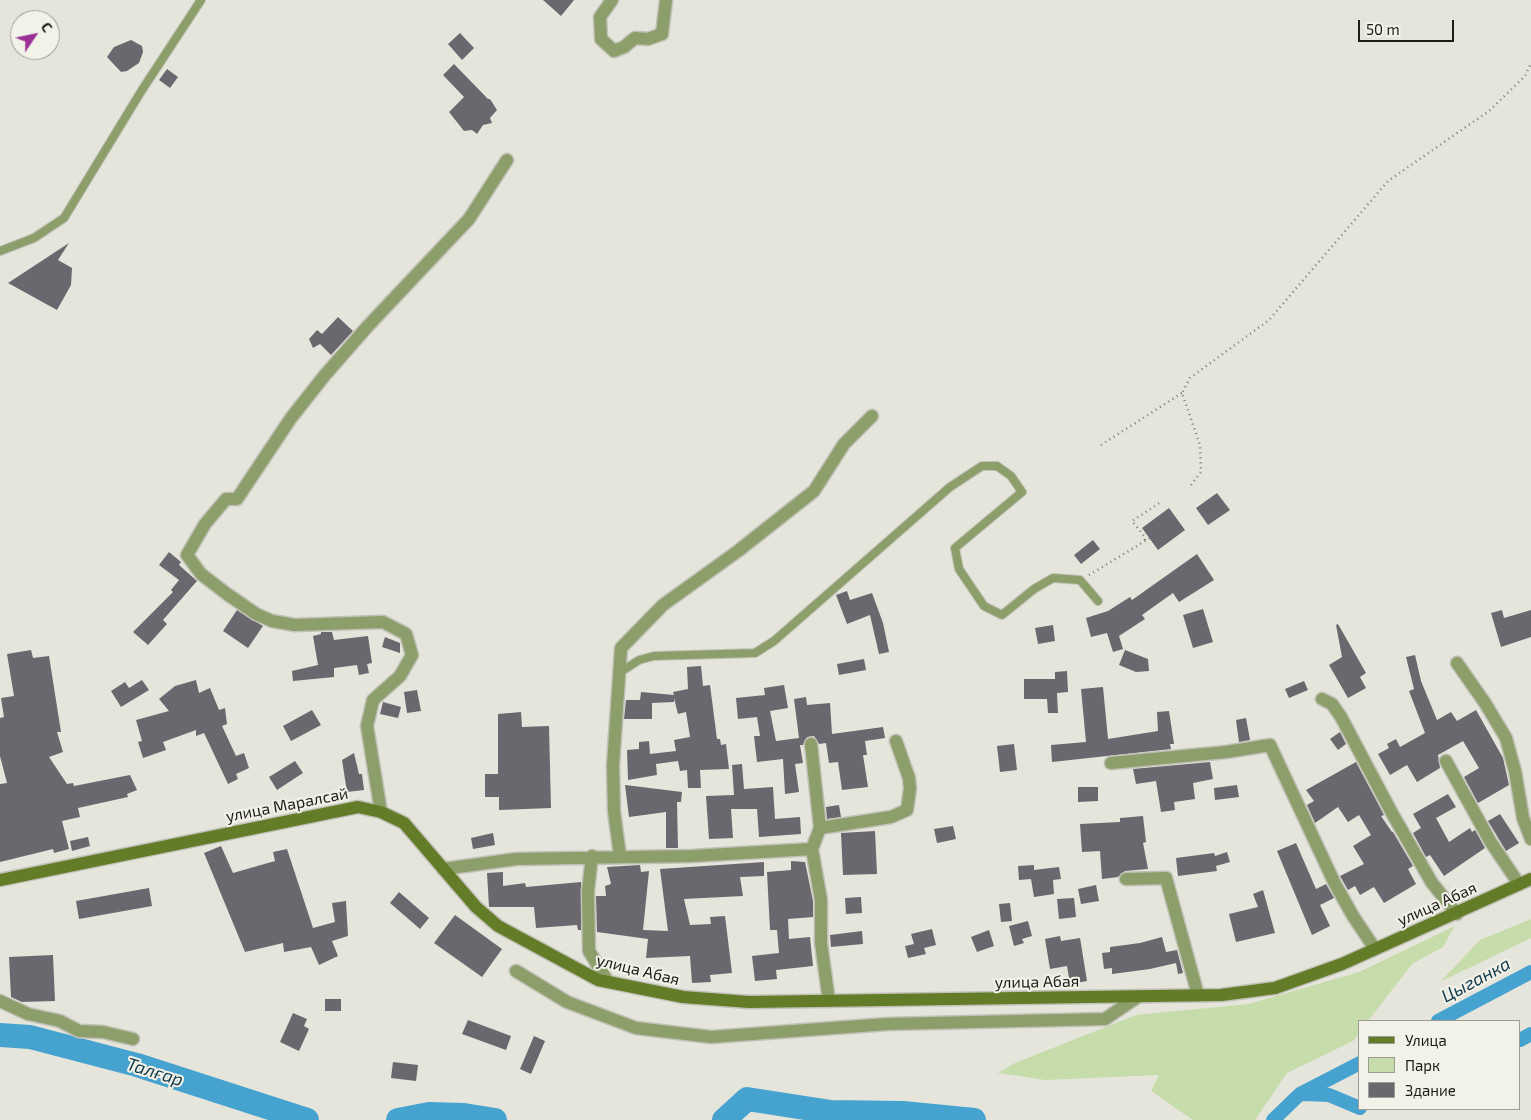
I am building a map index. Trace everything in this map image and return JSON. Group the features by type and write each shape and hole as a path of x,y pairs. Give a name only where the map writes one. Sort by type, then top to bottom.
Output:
{"street":[{"path":"612,0 600,17 601,39 614,51 635,38 648,39 662,34 666,0"},
{"path":"381,812 368,726 373,700 400,676 412,655 406,634 383,622 295,624 272,621 256,614 201,574 187,555 205,524 226,499 238,499 291,418 325,375 367,327 469,219 507,160"},
{"path":"620,856 614,811 614,783 621,648 663,605 738,551 814,491 844,444 872,416"},
{"path":"1457,663 1485,703 1506,738 1515,771 1523,818 1531,839"},
{"path":"1322,699 1332,704 1341,717 1393,815 1432,883 1457,914"},
{"path":"820,828 891,817 907,810 910,790 909,778 896,741"},
{"path":"811,744 820,828 812,849 821,900 821,943 829,1001"},
{"path":"1111,763 1226,752 1270,745 1335,884 1375,949"},
{"path":"1446,762 1490,841 1525,882"},
{"name":"улица Маралсай","path":"0,880 358,807 381,812 404,823 476,907 491,920 531,946"},
{"path":"443,869 516,858 692,856 812,849"},
{"path":"592,856 588,891 589,951 608,982"},
{"path":"1126,879 1166,878 1198,995"},
{"name":"улица Абая","path":"531,946 598,980 682,997 748,1002 1198,995 1276,988 1375,949 1525,882"},
{"path":"516,971 566,1002 636,1028 711,1037 888,1024 1105,1019 1139,996"},
{"path":"0,1001 28,1014 60,1021 79,1030 134,1039"}],"lane":[{"path":"0,251 34,238 64,218 142,90 201,0"},
{"path":"619,673 639,660 654,656 755,653 774,641 950,487 982,466 997,466 1011,476 1022,492 955,548 959,569 984,606 1002,615 1034,589 1053,578 1080,580 1098,600"}],"path":[{"path":"1101,445 1182,393 1190,378 1269,320 1388,181 1489,111 1525,76 1531,63"},
{"path":"1182,393 1200,445 1200,472 1191,485"},
{"path":"1144,542 1145,537 1132,521 1161,502"},
{"path":"1089,575 1150,538"}],"green space":[{"path":"1531,919 1531,938 1440,982 1480,940"},
{"path":"1455,926 1443,947 1412,964 1369,1020 1358,1020 1358,1035 1353,1041 1287,1073 1255,1120 1193,1120 1151,1091 1159,1075 1045,1080 998,1073 1015,1063 1136,1015 1249,1004 1359,972"}],"building":[{"path":"543,0 574,0 561,16"},
{"path":"460,33 474,48 462,60 448,44"},
{"path":"131,40 142,46 143,52 139,63 127,71 121,72 107,57 114,47"},
{"path":"454,64 490,99 497,110 490,118 492,123 483,125 477,134 472,130 464,131 449,112 464,97 443,75"},
{"path":"167,69 178,77 170,88 159,80"},
{"path":"69,243 58,260 72,268 71,285 57,310 8,283"},
{"path":"338,317 353,331 331,355 320,344 313,348 309,339 317,330 322,334"},
{"path":"1217,493 1230,510 1208,525 1196,508"},
{"path":"1169,508 1185,530 1158,550 1142,528"},
{"path":"1093,540 1100,549 1081,564 1074,555"},
{"path":"169,552 181,562 179,565 197,581 163,620 167,624 148,645 133,632 173,592 171,590 179,580 159,565"},
{"path":"1197,554 1214,580 1179,602 1173,593 1142,615 1145,619 1119,636 1123,649 1113,652 1107,633 1091,637 1086,618 1108,611 1130,597 1132,600"},
{"path":"847,591 850,600 872,593 883,623 889,652 879,654 870,615 847,624 836,595"},
{"path":"1203,609 1213,642 1193,648 1183,615"},
{"path":"237,610 263,626 248,648 223,631"},
{"path":"1502,610 1504,618 1531,610 1531,637 1501,647 1491,613"},
{"path":"1338,624 1366,673 1360,677 1366,688 1348,698 1329,665 1342,657 1336,625"},
{"path":"1053,625 1055,641 1038,644 1035,628"},
{"path":"321,632 332,632 334,640 368,636 372,663 367,664 369,673 359,675 357,665 334,668 334,677 293,681 292,671 318,665 313,636 321,634"},
{"path":"385,637 400,643 400,653 382,647"},
{"path":"31,650 33,658 49,656 61,732 57,732 63,752 49,757 67,784 73,783 74,786 130,775 137,790 127,794 128,797 78,808 80,817 62,821 69,849 54,853 53,849 0,862 0,784 7,783 0,756 0,718 4,717 1,698 14,696 7,654"},
{"path":"1125,650 1148,659 1149,671 1136,672 1119,665"},
{"path":"1415,655 1421,681 1437,720 1451,712 1457,721 1476,710 1503,758 1509,785 1478,803 1464,777 1479,768 1463,741 1438,755 1440,768 1417,782 1407,765 1390,775 1378,754 1389,748 1387,744 1396,739 1400,747 1425,733 1409,691 1414,689 1406,657"},
{"path":"864,659 866,670 839,675 837,664"},
{"path":"701,666 703,686 710,685 717,739 720,739 721,745 726,744 729,769 700,770 701,788 688,788 687,770 680,771 678,761 656,764 657,775 628,780 627,750 639,749 639,742 649,741 650,754 676,751 674,740 690,737 686,712 678,714 674,698 674,702 652,703 652,719 624,719 626,700 640,700 641,692 674,695 673,692 688,689 687,667"},
{"path":"1067,671 1068,692 1057,693 1058,713 1048,713 1047,699 1024,699 1024,679 1055,679 1055,672"},
{"path":"142,680 149,690 121,707 111,691 125,682 129,688"},
{"path":"196,680 199,693 210,688 219,710 225,708 227,724 222,726 236,756 244,753 249,768 236,774 238,779 228,784 204,733 196,736 196,730 163,742 166,750 143,758 138,742 142,741 136,720 169,711 159,699 175,686"},
{"path":"1304,681 1308,690 1289,698 1285,689"},
{"path":"784,685 788,708 770,711 776,741 799,738 794,699 806,697 807,705 830,703 832,734 883,727 885,738 865,741 867,755 863,755 868,787 842,790 838,762 829,763 826,743 819,744 814,736 807,737 803,745 800,745 803,763 795,764 799,792 785,794 783,759 757,762 754,736 760,736 757,717 738,719 736,698 765,695 764,688"},
{"path":"1103,687 1108,739 1158,731 1157,712 1169,711 1174,744 1170,744 1171,749 1052,762 1051,745 1086,742 1081,689"},
{"path":"417,690 421,711 407,713 404,692"},
{"path":"383,702 401,707 398,718 380,714"},
{"path":"312,710 321,725 291,741 283,726"},
{"path":"521,712 522,727 549,726 551,808 499,810 499,797 485,797 485,774 498,774 498,714"},
{"path":"1246,718 1250,740 1239,742 1236,720"},
{"path":"1340,732 1346,744 1338,750 1330,739"},
{"path":"1014,744 1017,770 1000,772 997,746"},
{"path":"354,753 359,774 362,774 364,790 347,792 342,760"},
{"path":"295,761 303,773 277,790 269,777"},
{"path":"1210,762 1213,779 1193,783 1195,799 1174,802 1175,810 1161,812 1156,781 1136,784 1133,769"},
{"path":"1356,762 1384,815 1381,816 1413,866 1408,869 1416,884 1384,903 1374,887 1360,895 1355,886 1348,890 1340,876 1364,864 1353,846 1371,835 1359,815 1348,822 1338,807 1315,823 1307,805 1314,801 1306,790"},
{"path":"742,764 744,789 773,787 775,819 800,817 801,834 759,837 757,809 731,809 733,838 709,839 706,796 734,795 732,765"},
{"path":"625,785 682,792 681,802 677,802 678,848 666,848 666,812 629,817"},
{"path":"1237,785 1239,797 1215,800 1214,788"},
{"path":"1078,787 1098,787 1098,801 1078,802"},
{"path":"1448,794 1456,807 1436,818 1449,842 1470,828 1472,832 1475,830 1485,848 1444,876 1430,855 1426,857 1413,833 1421,828 1413,814"},
{"path":"839,805 841,817 827,819 826,807"},
{"path":"1500,814 1519,843 1506,851 1488,821"},
{"path":"1143,816 1146,842 1143,843 1148,869 1125,871 1118,877 1102,879 1100,851 1082,852 1080,824 1120,822 1120,818"},
{"path":"953,826 956,839 937,843 934,829"},
{"path":"875,831 877,874 843,875 841,833"},
{"path":"493,833 495,845 473,849 471,838"},
{"path":"88,837 90,846 72,851 70,841"},
{"path":"1296,843 1316,889 1326,884 1334,898 1320,905 1330,926 1312,935 1277,851"},
{"path":"221,846 233,873 275,861 273,852 287,849 313,928 335,922 332,903 346,901 348,936 332,941 338,956 319,965 311,947 284,952 283,943 245,952 204,853"},
{"path":"1227,852 1230,862 1216,866 1217,871 1178,876 1176,858 1214,853 1215,856"},
{"path":"791,861 805,862 813,901 813,917 788,919 789,939 810,937 813,966 776,970 777,979 755,981 752,956 779,953 777,930 770,930 767,872 791,870"},
{"path":"764,862 764,876 740,877 743,896 684,899 690,925 711,924 710,917 725,916 732,973 710,975 711,982 692,983 690,956 646,958 648,939 597,932 596,896 606,896 605,886 611,884 607,867 640,865 641,872 649,871 643,930 668,931 660,869"},
{"path":"1034,865 1034,870 1059,867 1061,879 1053,880 1054,894 1034,897 1031,879 1019,880 1018,866"},
{"path":"503,872 503,886 525,883 526,887 581,882 581,930 578,930 577,925 536,928 534,907 489,907 487,873"},
{"path":"1096,885 1099,901 1081,904 1078,889"},
{"path":"149,888 152,906 79,919 76,901"},
{"path":"1263,890 1275,933 1236,942 1229,914 1258,907 1253,894"},
{"path":"399,892 429,918 420,929 390,903"},
{"path":"861,897 862,913 846,914 845,898"},
{"path":"1074,898 1076,917 1059,919 1057,899"},
{"path":"1010,903 1012,921 1001,922 999,904"},
{"path":"455,915 502,949 482,977 434,943"},
{"path":"1028,921 1032,936 1022,939 1024,943 1014,946 1009,926"},
{"path":"932,929 936,945 924,948 926,954 908,958 905,946 914,944 911,934"},
{"path":"989,930 994,946 977,952 971,937"},
{"path":"862,931 863,944 831,947 830,935"},
{"path":"1060,936 1061,941 1080,938 1087,981 1070,984 1067,966 1050,969 1045,939"},
{"path":"1162,937 1166,952 1177,950 1183,973 1178,974 1176,963 1150,969 1112,974 1112,968 1104,969 1102,953 1110,952 1110,947 1140,943"},
{"path":"53,955 55,1001 22,1002 11,997 9,957"},
{"path":"325,999 341,999 341,1011 325,1011"},
{"path":"293,1013 307,1019 304,1026 309,1029 299,1051 280,1042"},
{"path":"468,1020 511,1036 506,1050 462,1034"},
{"path":"534,1036 545,1041 531,1074 520,1069"},
{"path":"393,1062 418,1065 416,1081 391,1078"}],"waterway":[{"name":"Цыганка","path":"1440,1020 1531,972"},
{"path":"1521,1039 1531,1034"},
{"name":"Талғар","path":"0,1035 30,1037 137,1065 307,1120"},
{"name":"Цыганка","path":"1273,1120 1300,1094 1358,1064"},
{"path":"1303,1094 1329,1095 1358,1107"},
{"name":"Талғар","path":"724,1120 747,1099 831,1112 903,1113 974,1120"},
{"name":"Талғар","path":"398,1120 429,1114 464,1115 495,1120"}]}
